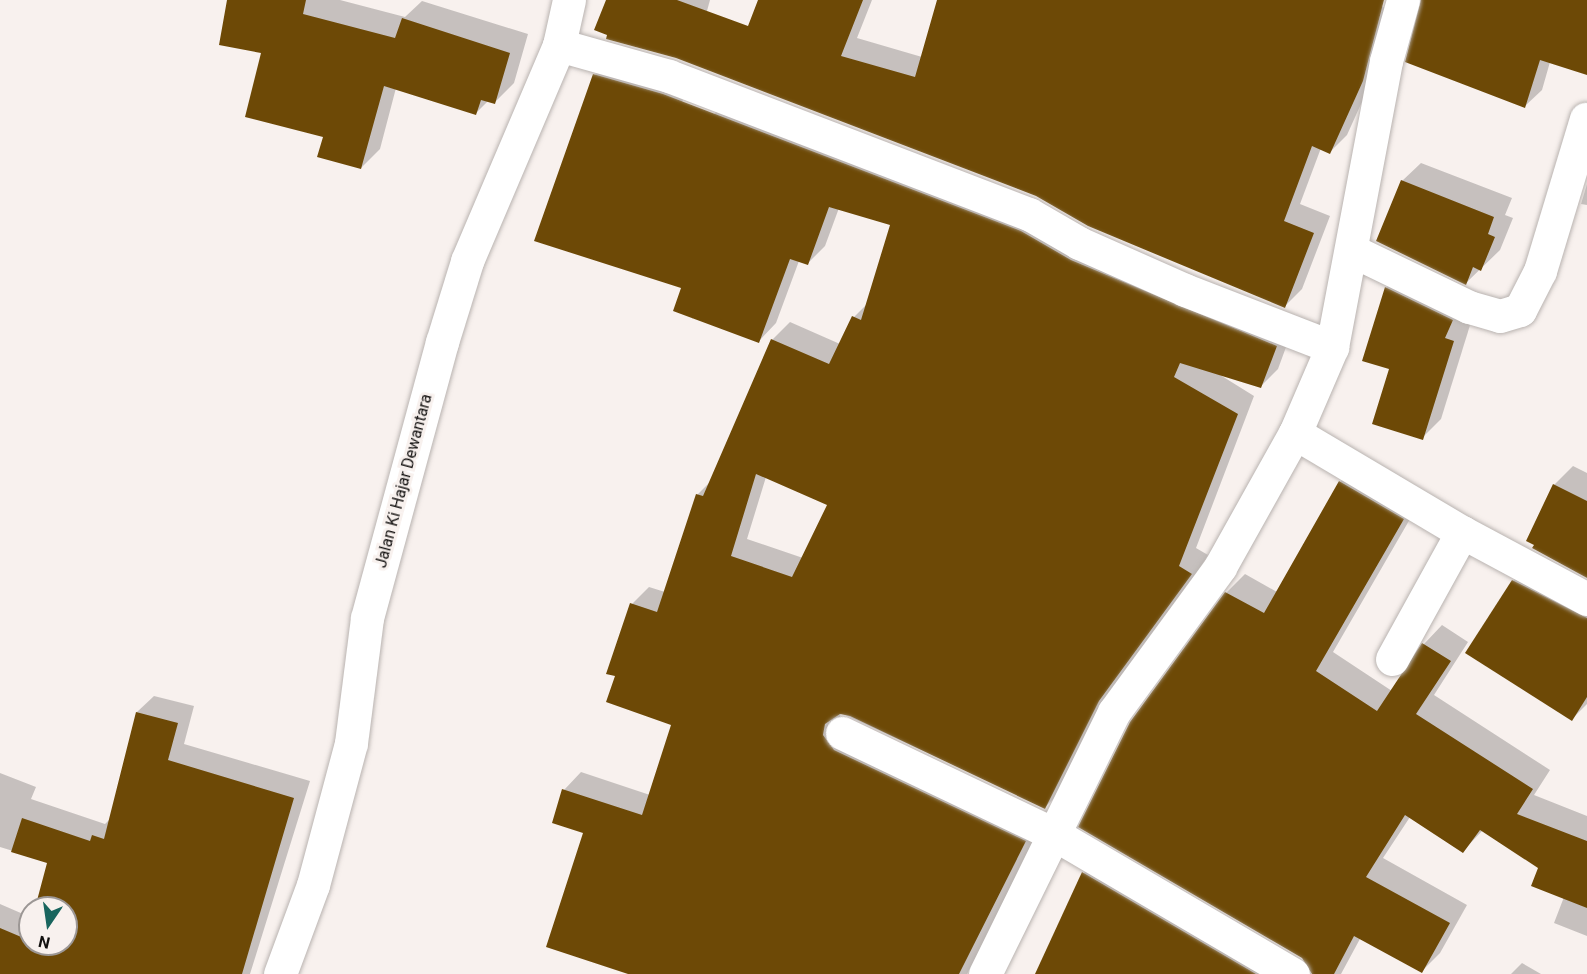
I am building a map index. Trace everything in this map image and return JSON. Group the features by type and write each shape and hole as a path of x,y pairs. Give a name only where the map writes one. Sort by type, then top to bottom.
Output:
{"street":[{"name":"Jalan Ki Hajar Dewantara","path":"280,974 313,885 351,743 367,618 442,342 467,261 559,45 568,0"},
{"path":"985,974 1114,712 1220,567 1295,433 1332,346 1353,251 1386,61 1403,0"},
{"path":"559,45 669,76 1029,214 1079,243 1185,290 1332,346"},
{"path":"1353,251 1469,307 1500,316 1520,310 1540,271 1586,119"},
{"path":"1295,433 1462,532 1587,599"},
{"path":"1392,659 1462,532"},
{"path":"842,733 1054,834 1293,974"}],"building":[{"path":"227,0 306,0 303,14 395,38 402,18 510,53 495,104 481,100 476,115 384,86 361,169 317,157 323,137 245,117 261,53 219,45"},
{"path":"606,0 677,0 748,26 758,0 863,0 841,56 915,77 937,0 1384,0 1363,81 1330,154 1312,146 1284,221 1314,233 1285,308 1088,226 1036,196 676,58 606,39 607,35 594,30"},
{"path":"1421,0 1587,0 1587,75 1540,60 1525,108 1405,62"},
{"path":"593,74 663,94 1021,231 1071,260 1277,346 1261,388 1180,363 1174,377 1238,414 1179,566 1192,574 1099,701 1045,809 850,716 840,714 825,724 823,735 834,750 1026,841 959,974 628,974 546,947 583,833 552,823 562,789 642,815 671,725 606,702 615,676 606,674 630,603 657,612 696,494 703,496 771,339 829,364 852,316 861,320 890,225 829,207 808,265 790,259 759,343 673,311 681,288 534,241","holes":["756,474 827,505 792,577 731,556"]},
{"path":"1401,180 1494,217 1488,234 1495,237 1481,271 1473,267 1466,285 1376,241"},
{"path":"1385,287 1453,320 1445,338 1454,341 1423,440 1372,424 1389,369 1362,361"},
{"path":"1339,481 1404,519 1316,671 1377,711 1422,643 1451,661 1416,714 1533,789 1517,814 1587,841 1587,908 1531,886 1538,868 1480,830 1463,853 1405,815 1366,877 1450,923 1422,973 1354,936 1334,974 1312,974 1302,958 1078,827 1130,722 1225,592 1264,613"},
{"path":"1553,484 1587,501 1587,578 1532,548 1534,545 1526,541"},
{"path":"1512,580 1587,618 1587,697 1572,721 1465,653"},
{"path":"136,712 178,723 168,760 294,798 242,974 0,974 0,928 18,936 18,956 78,956 78,896 38,896 47,863 11,852 22,818 90,841 92,835 104,839"},
{"path":"1082,872 1256,974 1035,974"}]}
